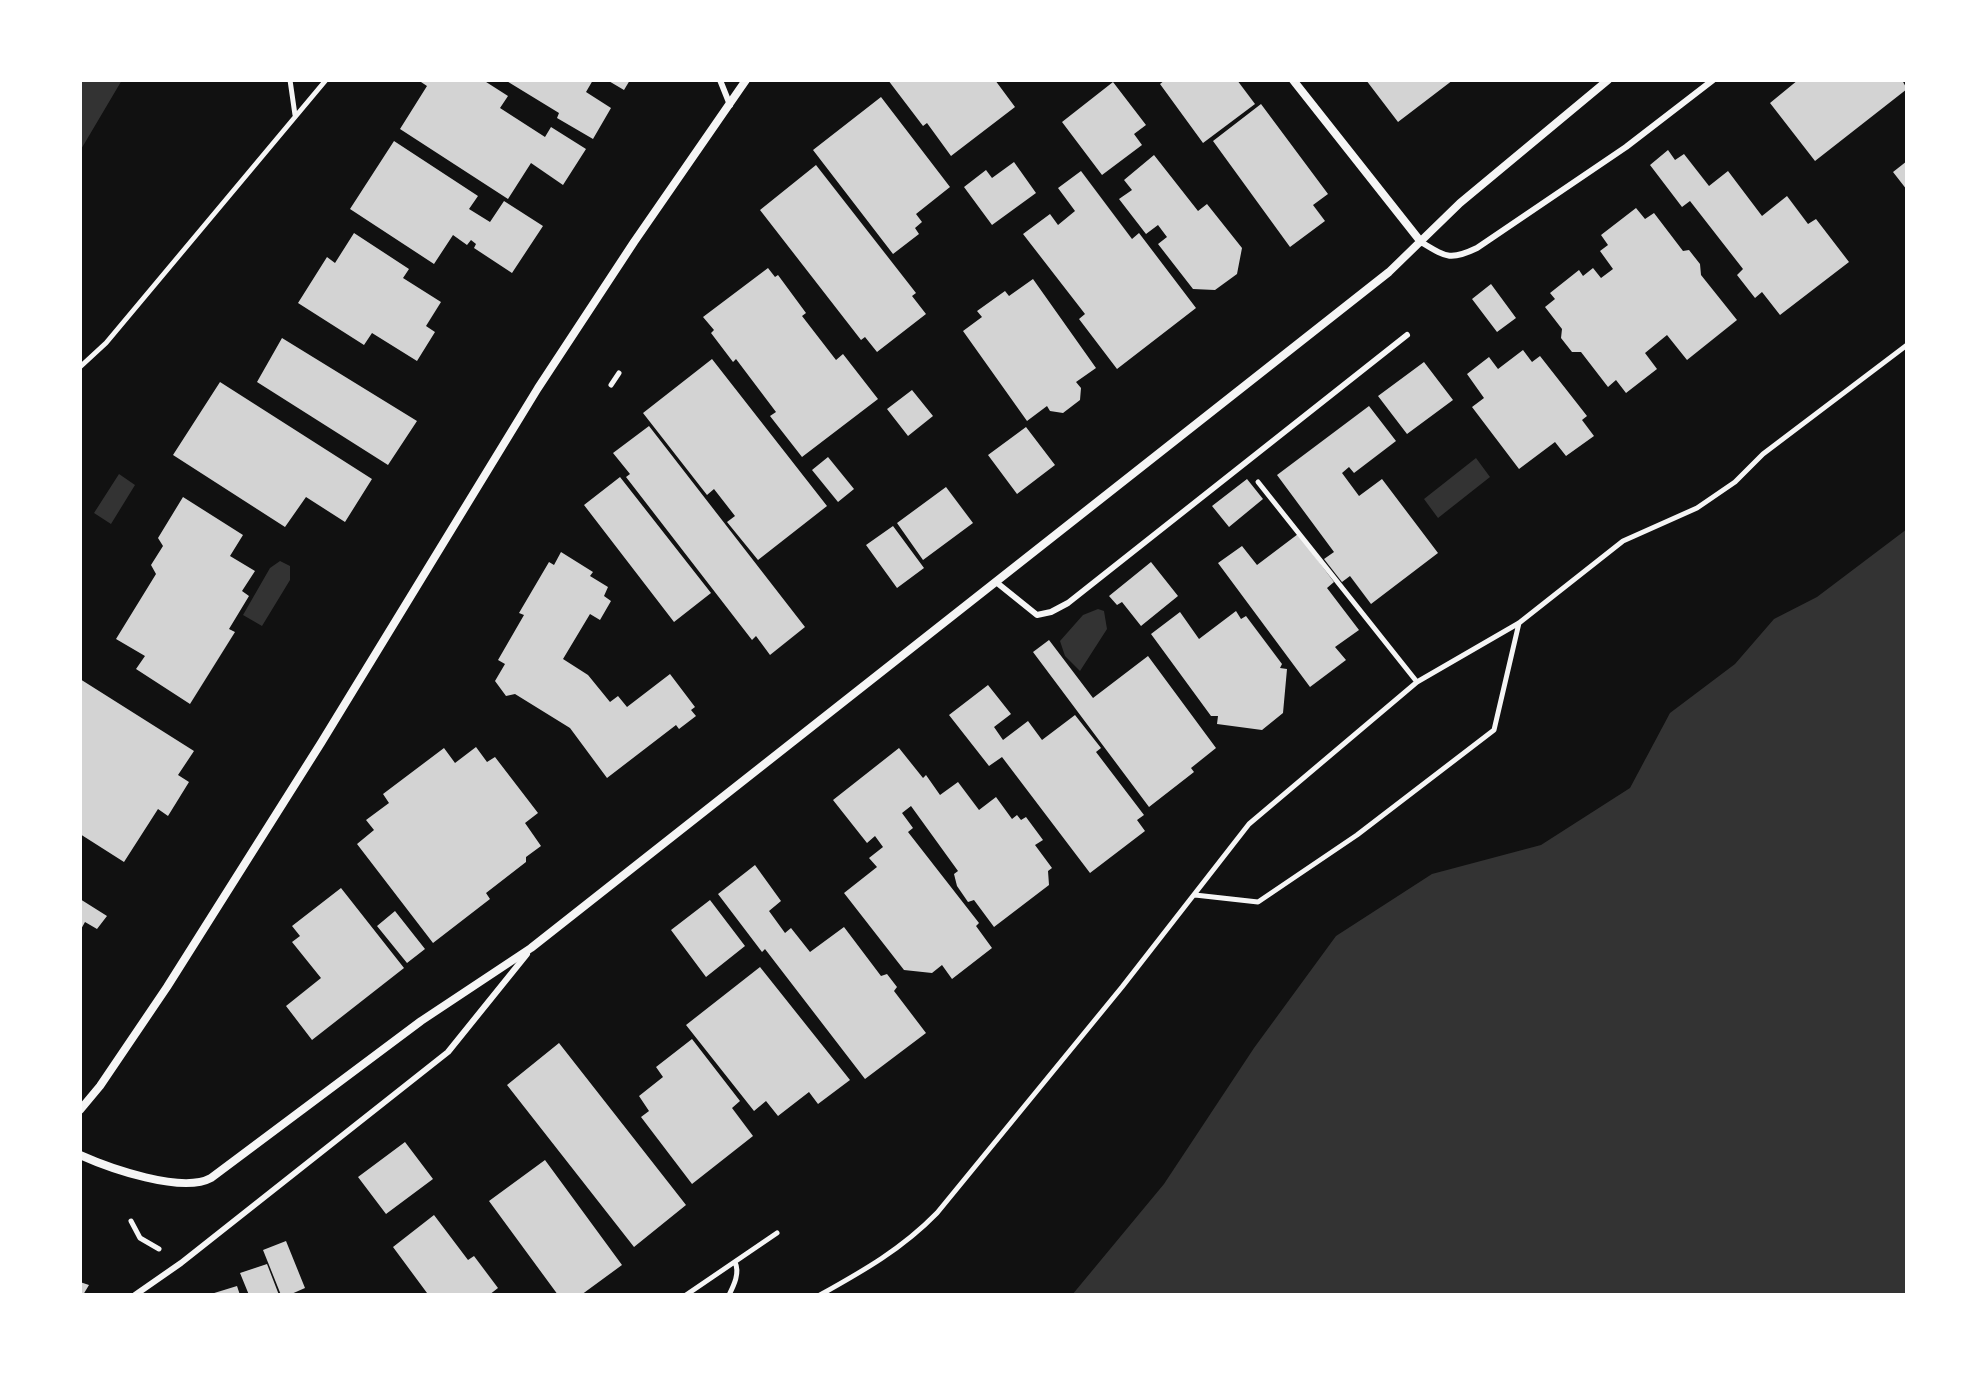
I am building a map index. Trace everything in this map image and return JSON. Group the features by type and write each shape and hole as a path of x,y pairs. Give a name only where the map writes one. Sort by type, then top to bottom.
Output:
{"street":[{"path":"80,1110 100,1086 167,987 547,374 746,80"},
{"path":"1293,80 1421,242"},
{"path":"80,1155 166,1182 191,1185 206,1181 421,1021 531,948 1389,272 1460,203 1608,80"}],"lane":[{"path":"720,80 730,105"},
{"path":"1421,242 1448,258 1477,248 1626,147 1713,80"},
{"path":"996,582 1037,615 1068,603 1407,335"},
{"path":"135,1295 181,1263 448,1052 531,948"}],"path":[{"path":"290,80 295,116"},
{"path":"80,367 106,343 326,80"},
{"path":"820,1295 888,1256 912,1239 937,1213 1122,987 1249,824 1417,682 1519,623 1623,541 1697,508 1735,482 1763,454 1907,345"},
{"path":"611,385 619,373"},
{"path":"1243,462 1417,682"},
{"path":"1194,895 1258,902 1357,835 1494,730 1519,623"},
{"path":"131,1221 140,1238 167,1254"},
{"path":"686,1295 777,1233"},
{"path":"729,1295 735,1283 735,1262"}],"shaded area":[{"path":"80,80 122,80 80,151"},
{"path":"1476,458 1490,477 1438,518 1424,499"},
{"path":"119,474 135,485 111,524 94,513"},
{"path":"1907,529 1907,1295 1072,1295 1164,1184 1254,1048 1336,936 1432,874 1541,845 1630,788 1670,713 1735,664 1774,619 1817,597"},
{"path":"280,561 290,566 290,580 262,626 243,615 270,568"},
{"path":"1098,609 1104,611 1107,629 1080,671 1065,656 1060,641 1083,615"}],"building":[{"path":"418,80 483,80 508,96 500,108 545,137 551,127 586,149 563,185 531,163 508,199 400,129 427,86"},
{"path":"505,80 593,80 586,92 611,108 593,139 557,118 559,113"},
{"path":"607,80 630,80 624,90"},
{"path":"888,80 995,80 1015,107 951,156 927,123 923,126"},
{"path":"1165,80 1237,80 1255,104 1203,143 1160,84"},
{"path":"1366,80 1453,80 1398,122"},
{"path":"1798,80 1902,80 1907,89 1815,161 1770,103"},
{"path":"1113,82 1146,125 1134,134 1142,145 1102,175 1062,122"},
{"path":"881,97 950,187 916,214 922,222 915,228 919,234 893,254 813,150"},
{"path":"1261,104 1328,194 1313,205 1325,221 1290,247 1213,141"},
{"path":"394,141 478,196 469,209 490,222 504,201 543,226 512,273 474,248 476,244 471,240 467,245 453,235 434,264 350,209"},
{"path":"1668,150 1675,160 1684,154 1709,186 1728,171 1762,216 1787,196 1808,224 1816,219 1849,262 1780,315 1762,292 1755,298 1737,275 1743,269 1690,201 1682,207 1650,165"},
{"path":"1154,155 1198,211 1207,204 1242,248 1237,274 1215,290 1193,289 1158,244 1167,237 1158,225 1146,234 1119,199 1132,190 1124,180"},
{"path":"1907,161 1907,190 1893,172"},
{"path":"1014,162 1036,193 992,225 964,187 986,170 992,178"},
{"path":"816,165 916,293 912,296 926,314 877,352 865,337 861,340 760,210"},
{"path":"1081,171 1132,239 1139,233 1196,308 1117,369 1079,319 1085,314 1023,234 1050,214 1058,225 1075,211 1058,188"},
{"path":"1636,208 1645,219 1654,213 1683,251 1689,250 1700,264 1701,275 1737,320 1687,360 1667,335 1645,353 1657,369 1626,393 1616,380 1608,387 1581,352 1572,352 1561,338 1562,329 1545,307 1555,299 1550,293 1579,270 1583,276 1593,268 1601,278 1613,269 1600,251 1608,245 1601,235"},
{"path":"354,233 409,269 403,278 441,302 426,326 435,332 417,361 372,333 364,345 298,303 327,257 335,263"},
{"path":"768,268 775,277 778,275 806,313 802,316 836,360 843,354 878,399 802,457 770,416 776,412 736,359 733,362 703,317"},
{"path":"1033,279 1096,368 1076,382 1081,388 1080,400 1063,413 1050,411 1047,406 1027,421 963,331 982,317 977,311 1005,291 1009,296"},
{"path":"1491,284 1516,318 1497,332 1472,299"},
{"path":"282,338 417,421 388,465 257,382"},
{"path":"1523,350 1532,362 1540,356 1587,416 1582,420 1594,436 1566,456 1555,442 1519,469 1472,407 1484,398 1467,374 1489,357 1498,369"},
{"path":"712,359 827,506 758,560 727,522 735,516 714,489 707,495 643,413"},
{"path":"1424,362 1453,400 1407,434 1378,396"},
{"path":"220,382 372,479 345,522 306,497 285,527 173,455"},
{"path":"912,390 933,416 908,436 887,409"},
{"path":"1369,406 1396,441 1354,473 1349,467 1342,473 1359,496 1382,479 1438,553 1371,604 1350,576 1342,582 1324,559 1334,552 1277,475"},
{"path":"649,426 805,627 770,655 756,636 752,640 626,477 630,474 613,453"},
{"path":"1026,427 1055,465 1017,494 988,455"},
{"path":"828,457 854,489 838,502 812,470"},
{"path":"620,477 711,593 674,622 584,505"},
{"path":"1247,479 1263,499 1229,527 1212,506"},
{"path":"946,487 973,523 923,560 897,523"},
{"path":"183,497 243,535 230,556 255,571 242,591 249,596 229,629 235,632 190,704 136,669 145,656 116,639 156,574 151,565 163,546 158,538"},
{"path":"893,526 924,568 897,588 866,545"},
{"path":"1298,534 1334,582 1327,588 1359,630 1335,647 1346,660 1310,687 1218,563 1242,546 1257,565"},
{"path":"561,552 593,572 590,576 608,587 604,596 611,601 600,620 590,614 563,659 588,675 610,702 618,696 627,707 670,674 695,707 691,710 696,716 679,729 676,725 607,778 570,728 515,694 506,696 495,681 505,664 498,660 524,615 519,613 549,562 554,565"},
{"path":"1151,562 1178,596 1141,626 1122,602 1117,605 1109,596"},
{"path":"1236,611 1241,619 1246,616 1282,664 1280,668 1287,669 1283,713 1262,730 1217,724 1218,716 1211,716 1151,634 1180,612 1199,639"},
{"path":"1049,640 1093,698 1148,656 1216,748 1191,768 1194,772 1149,807 1033,652"},
{"path":"80,679 194,751 178,775 189,782 168,816 158,809 124,862 80,834"},
{"path":"988,685 1011,714 994,727 1003,740 1028,721 1042,740 1075,715 1101,748 1096,752 1144,815 1137,820 1145,831 1090,873 1002,757 989,766 949,715"},
{"path":"476,747 487,762 495,757 538,813 525,823 541,846 526,857 526,862 486,893 490,899 433,943 357,844 374,830 366,820 389,803 383,794 444,748 455,763"},
{"path":"899,748 923,778 926,775 940,795 958,782 979,810 996,797 1012,819 1017,815 1021,820 1026,817 1043,840 1035,845 1052,868 1048,871 1049,885 994,927 974,900 968,902 957,886 954,874 958,871 911,806 902,813 913,828 908,832 979,923 976,926 992,948 952,979 942,965 932,973 904,970 844,893 877,867 869,858 883,847 875,836 867,843 833,800"},
{"path":"755,865 781,901 769,911 785,933 791,928 810,952 844,927 881,976 887,974 897,987 894,991 926,1033 865,1079 765,949 762,952 718,894"},
{"path":"341,888 404,968 312,1040 286,1006 321,978 292,942 300,936 292,926"},
{"path":"80,899 107,916 97,929 85,922 80,931"},
{"path":"710,900 745,946 706,977 671,930"},
{"path":"395,911 425,949 407,963 377,926"},
{"path":"760,967 850,1080 818,1104 809,1092 778,1116 766,1101 754,1111 686,1025"},
{"path":"692,1039 740,1101 732,1108 753,1136 692,1184 641,1117 649,1111 639,1096 663,1077 656,1067"},
{"path":"559,1043 686,1205 634,1247 507,1085"},
{"path":"405,1142 433,1179 386,1214 358,1177"},
{"path":"545,1160 622,1265 581,1295 558,1295 489,1201"},
{"path":"434,1215 468,1260 474,1256 498,1288 489,1295 425,1295 427,1293 393,1247"},
{"path":"286,1241 305,1288 281,1295 263,1250"},
{"path":"267,1264 279,1295 249,1295 240,1273"},
{"path":"80,1282 89,1285 83,1295 80,1295"},
{"path":"237,1286 240,1295 211,1295 211,1294"}]}
